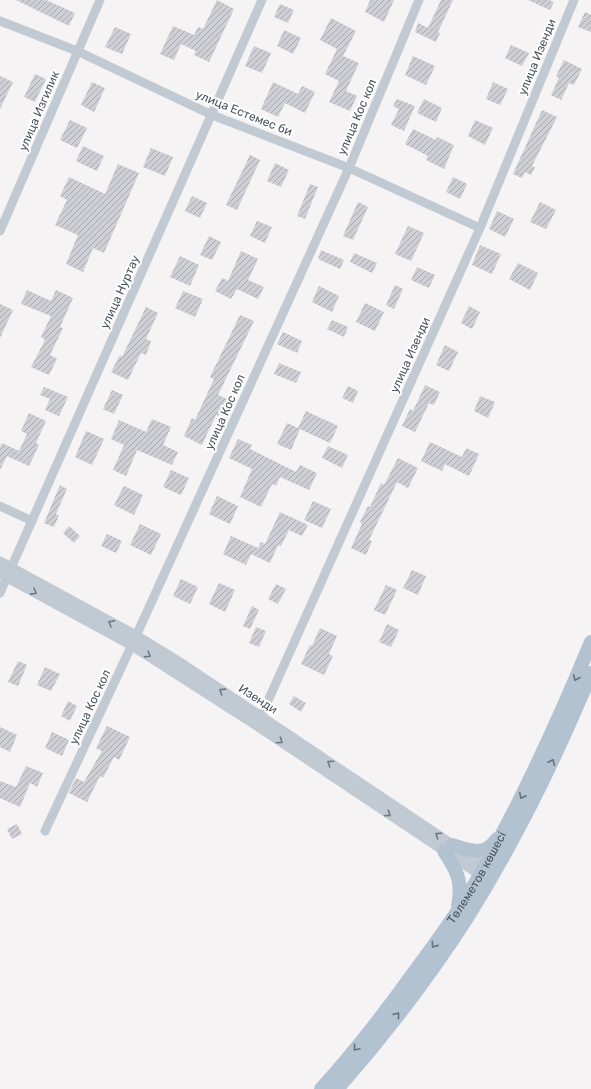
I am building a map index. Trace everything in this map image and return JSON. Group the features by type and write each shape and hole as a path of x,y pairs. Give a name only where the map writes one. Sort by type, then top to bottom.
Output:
{"main road":[{"name":"Төлеметов көшесі","path":"337,1089 434,967 466,919 487,874 506,826 532,776 568,698 591,642"},
{"name":"Төлеметов көшесі","path":"321,1089 391,1005 456,913 487,874 543,781 591,673"},
{"path":"456,913 460,892 458,874 448,848 479,851 488,848 506,826"}],"street":[{"name":"улица Изгилик","path":"0,232 100,0"},
{"name":"улица Нуртау","path":"0,593 6,572 32,521 262,0"},
{"name":"улица Кос кол","path":"45,831 134,640 349,168 419,0"},
{"name":"улица Изенди","path":"259,721 480,228 574,0"},
{"name":"улица Естемес би","path":"0,21 78,51 212,115 349,168 480,228"},
{"path":"0,506 32,521"},
{"name":"Изенди","path":"0,562 6,572 182,665 259,721 487,874"}],"building":[{"path":"16,0 46,0 75,13 69,26"},
{"path":"217,0 234,9 209,62 194,55 196,51 181,44 174,60 160,54 173,26 194,35 198,27 203,29"},
{"path":"370,0 394,0 384,22 365,12"},
{"path":"441,0 453,0 438,32 440,33 436,42 415,32 418,23 428,28"},
{"path":"528,0 549,0 554,2 550,10"},
{"path":"280,4 294,10 288,23 274,17"},
{"path":"585,12 591,15 591,32 578,27"},
{"path":"331,18 356,31 343,56 359,63 346,91 357,96 350,111 329,102 339,81 325,74 337,49 320,40"},
{"path":"115,27 131,34 122,54 105,47"},
{"path":"284,30 301,38 293,54 277,46"},
{"path":"511,45 529,53 522,66 505,58"},
{"path":"254,46 271,53 262,73 245,66"},
{"path":"413,56 435,66 426,85 405,75"},
{"path":"564,60 582,69 574,85 569,83 561,100 551,95 559,78 556,76"},
{"path":"35,74 46,79 35,102 24,97"},
{"path":"0,76 13,82 0,109"},
{"path":"92,82 105,88 94,112 81,105"},
{"path":"273,82 298,94 302,86 315,92 305,113 285,103 278,117 261,109"},
{"path":"493,82 508,89 500,105 486,99"},
{"path":"397,99 415,106 404,131 391,125 399,109 393,106"},
{"path":"424,99 442,108 436,122 417,113"},
{"path":"542,110 557,117 532,166 535,167 531,175 525,172 522,178 513,174"},
{"path":"70,120 87,128 77,148 60,140"},
{"path":"475,120 493,128 485,145 468,136"},
{"path":"413,129 436,140 437,137 454,145 444,169 426,160 428,156 405,144"},
{"path":"83,146 104,156 97,171 76,161"},
{"path":"151,148 173,157 165,176 143,167"},
{"path":"250,155 260,160 237,210 226,205"},
{"path":"275,163 289,170 281,187 267,181"},
{"path":"118,164 139,173 104,253 93,248 83,272 66,264 78,235 55,225 67,200 60,196 69,177 105,194"},
{"path":"453,177 467,184 460,199 446,192"},
{"path":"310,184 318,187 305,219 297,216"},
{"path":"192,196 207,203 200,218 185,211"},
{"path":"358,202 368,207 353,240 343,236"},
{"path":"540,202 556,210 546,229 530,222"},
{"path":"497,211 514,219 505,237 489,229"},
{"path":"257,221 272,227 265,243 250,236"},
{"path":"408,226 424,233 411,261 395,254"},
{"path":"209,236 221,242 212,260 200,255"},
{"path":"480,245 501,254 492,274 472,265"},
{"path":"321,250 344,260 340,269 318,259"},
{"path":"241,251 258,259 248,280 264,287 258,299 237,289 231,299 215,291 222,278 228,281"},
{"path":"354,253 377,263 372,273 350,262"},
{"path":"180,256 199,265 190,286 170,277"},
{"path":"518,263 538,273 530,290 509,279"},
{"path":"417,267 435,275 429,288 411,280"},
{"path":"395,285 403,289 394,309 386,305"},
{"path":"319,286 339,296 332,312 312,302"},
{"path":"27,290 51,301 56,290 73,298 60,327 63,328 50,355 57,359 49,375 31,367 45,340 41,337 51,316 21,304"},
{"path":"183,291 203,299 195,317 175,308"},
{"path":"365,303 384,312 375,331 356,322"},
{"path":"0,304 13,310 0,338"},
{"path":"469,306 480,312 472,329 461,323"},
{"path":"146,307 158,313 146,339 151,341 146,355 141,353 128,380 111,372 120,355 122,357"},
{"path":"240,315 254,321 218,395 227,399 219,416 216,415 202,445 184,436 192,418 195,420 214,379 210,377"},
{"path":"332,320 348,327 344,337 327,329"},
{"path":"283,332 302,341 297,353 277,344"},
{"path":"445,345 458,352 449,371 436,365"},
{"path":"279,363 301,372 296,383 274,374"},
{"path":"425,385 440,392 434,405 429,403 415,432 402,426 410,409 413,411"},
{"path":"348,386 358,391 353,403 342,398"},
{"path":"44,387 68,397 59,416 45,410 50,399 40,395"},
{"path":"112,390 123,395 114,414 103,409"},
{"path":"480,396 495,402 488,418 474,411"},
{"path":"306,411 338,426 330,443 300,429 291,450 277,444 287,423 298,428"},
{"path":"29,413 46,421 36,443 39,445 29,466 7,456 0,470 0,447 2,443 19,451 27,434 21,431"},
{"path":"152,419 171,427 163,445 178,452 172,465 137,450 126,476 113,470 124,445 111,439 119,420 146,432"},
{"path":"86,431 104,439 92,465 75,457"},
{"path":"238,439 252,445 250,449 296,472 300,465 317,473 309,490 280,477 276,486 272,484 261,507 240,497 252,469 229,458"},
{"path":"430,442 462,457 466,448 479,454 469,476 445,464 442,471 421,461"},
{"path":"328,446 348,455 342,468 322,458"},
{"path":"398,458 418,468 408,488 397,482 369,540 372,541 366,555 351,548 362,524 360,522 368,506 370,507 381,483 384,485"},
{"path":"171,470 189,478 181,495 163,487"},
{"path":"60,485 67,489 56,514 59,515 54,527 44,523"},
{"path":"124,486 143,495 134,515 114,505"},
{"path":"217,496 238,506 230,524 209,514"},
{"path":"313,501 331,509 322,528 304,520"},
{"path":"280,512 308,525 302,536 289,530 281,546 278,545 270,563 251,554 246,565 223,554 231,536 258,548 261,542 265,544"},
{"path":"140,524 161,534 151,555 130,545"},
{"path":"69,526 80,536 74,543 63,533"},
{"path":"107,534 122,541 116,553 101,546"},
{"path":"412,570 426,576 418,595 403,588"},
{"path":"181,579 198,587 190,604 173,596"},
{"path":"219,583 235,590 225,612 209,604"},
{"path":"276,584 286,589 278,604 268,599"},
{"path":"386,585 397,590 385,615 374,610"},
{"path":"252,606 259,610 250,629 243,626"},
{"path":"387,624 399,630 391,647 379,642"},
{"path":"256,627 266,631 259,647 249,643"},
{"path":"320,628 337,636 329,654 333,656 324,675 301,664 310,645 312,646"},
{"path":"18,661 27,665 18,686 8,682"},
{"path":"45,667 60,674 51,691 37,685"},
{"path":"294,696 306,703 301,712 289,704"},
{"path":"68,701 77,706 70,721 61,716"},
{"path":"107,726 130,737 119,760 114,757 103,778 100,776 87,802 69,793 76,778 84,782 102,751 96,748"},
{"path":"0,727 17,735 10,752 0,747"},
{"path":"52,732 69,740 62,756 45,748"},
{"path":"26,766 43,773 37,787 30,783 20,807 0,798 0,781 16,787"},
{"path":"17,824 22,834 12,839 7,829"}]}
